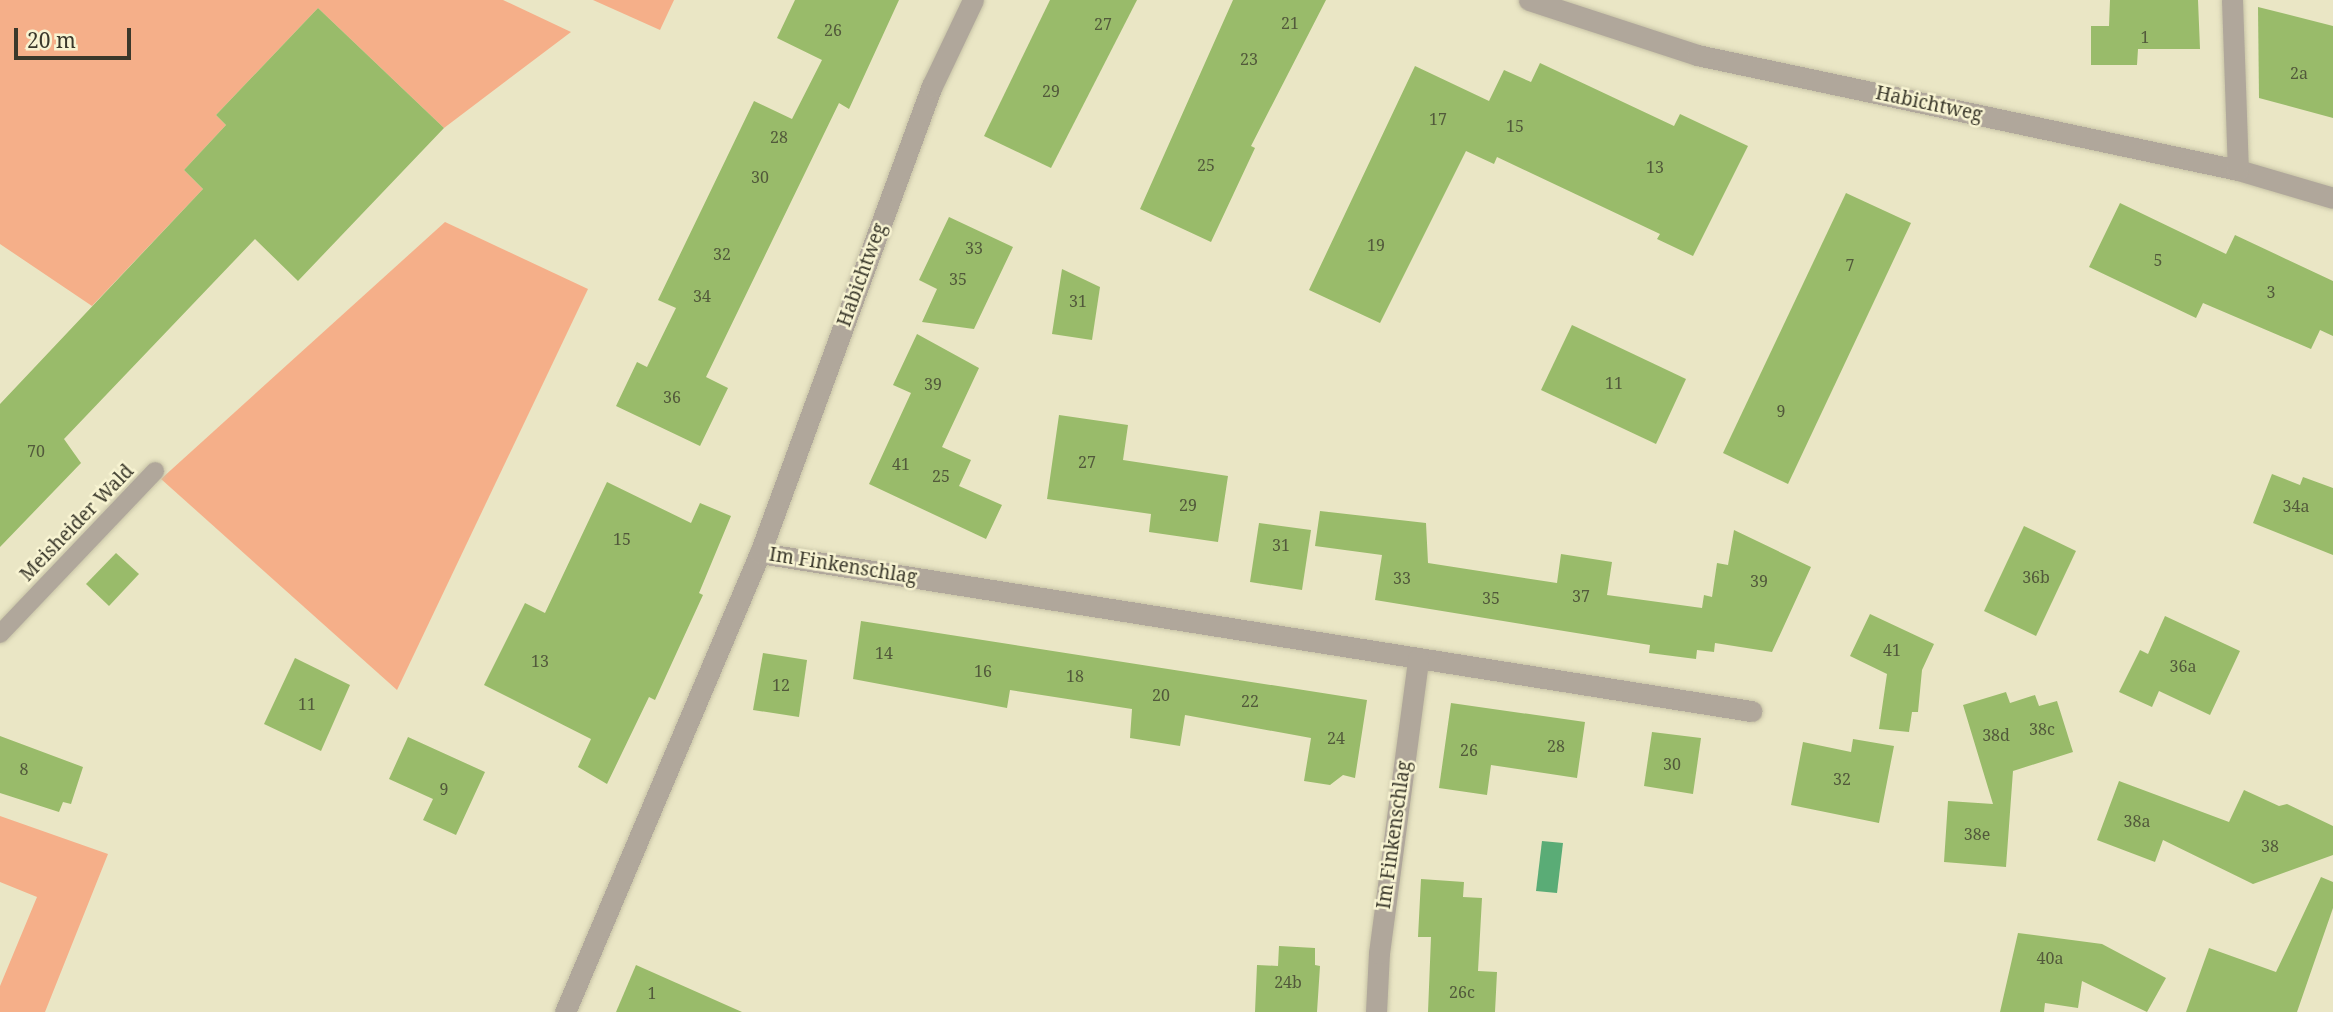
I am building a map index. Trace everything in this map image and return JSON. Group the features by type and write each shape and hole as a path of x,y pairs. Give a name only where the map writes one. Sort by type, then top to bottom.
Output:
{"street":[{"name":"Habichtweg","path":"760,552 932,86 973,0"},
{"name":"Habichtweg","path":"1529,0 1697,55 2238,170 2333,198"},
{"path":"2232,0 2238,170"},
{"name":"Im Finkenschlag","path":"565,1012 760,552 1751,711"},
{"name":"Im Finkenschlag","path":"1376,1012 1379,953 1418,659"}],"lane":[{"name":"Meisheider Wald","path":"0,634 155,471"}],"shaded area":[{"path":"0,0 503,0 571,32 444,128 318,8 216,115 226,125 184,170 203,189 92,306 0,244"},
{"path":"593,0 674,0 660,30"},
{"path":"445,222 588,289 397,690 161,479"},
{"path":"0,816 108,854 45,1012 0,1012 0,986 37,897 0,882"},
{"path":"1542,841 1563,843 1557,893 1536,891"}],"building":[{"path":"795,0 899,0 849,109 839,103 706,377 728,388 700,446 616,406 637,362 647,367 676,308 658,300 754,101 792,119 822,60 777,38"},
{"path":"1050,0 1137,0 1051,168 984,136"},
{"path":"1233,0 1326,0 1251,146 1255,148 1211,242 1140,209"},
{"path":"2110,0 2198,0 2200,49 2138,49 2137,65 2091,65 2091,26 2109,26"},
{"path":"2258,7 2333,26 2333,118 2259,98"},
{"path":"318,8 444,128 298,281 255,239 64,439 81,463 0,547 0,404 203,189 184,170 226,125 216,115"},
{"path":"1540,63 1674,126 1680,114 1748,146 1693,256 1657,239 1660,234 1497,157 1494,164 1466,151 1380,323 1309,290 1415,66 1489,101 1504,70 1531,82"},
{"path":"1846,193 1911,223 1788,484 1723,453"},
{"path":"2120,203 2226,254 2235,235 2333,281 2333,336 2320,330 2311,349 2203,303 2196,318 2089,267"},
{"path":"949,217 1013,247 974,329 922,322 937,289 919,280"},
{"path":"1062,269 1100,287 1092,340 1052,334"},
{"path":"1572,325 1686,379 1656,444 1541,390"},
{"path":"917,334 979,368 942,447 971,460 959,486 1002,505 986,539 869,484 911,393 893,385"},
{"path":"1059,415 1128,425 1123,460 1228,476 1218,542 1149,532 1151,514 1047,499"},
{"path":"2272,474 2300,485 2303,477 2333,488 2333,555 2253,523"},
{"path":"607,482 691,523 700,503 731,516 699,593 703,595 655,700 649,697 607,784 578,767 591,739 484,685 525,603 545,613"},
{"path":"1320,511 1426,523 1428,563 1557,583 1561,554 1612,562 1607,595 1702,608 1704,595 1712,597 1717,563 1728,565 1734,530 1811,567 1772,652 1715,643 1714,652 1697,650 1696,659 1649,653 1650,645 1375,600 1382,555 1315,546"},
{"path":"1259,523 1311,530 1302,590 1250,582"},
{"path":"2024,526 2076,551 2036,636 1984,611"},
{"path":"116,553 139,574 109,606 86,584"},
{"path":"1870,614 1934,644 1922,670 1918,712 1912,712 1909,732 1879,729 1887,674 1850,656"},
{"path":"2165,616 2240,651 2210,715 2159,691 2152,707 2119,692 2140,650 2148,654"},
{"path":"861,621 1367,700 1355,778 1343,775 1330,785 1304,781 1311,738 1185,715 1180,746 1130,738 1132,709 1010,690 1007,708 853,679"},
{"path":"763,653 807,660 799,717 753,710"},
{"path":"295,658 350,685 321,751 264,724"},
{"path":"2006,692 2010,703 2035,695 2039,706 2057,701 2073,752 2013,771 2006,867 1944,862 1948,801 1993,804 1963,705"},
{"path":"1451,703 1585,722 1577,778 1491,765 1487,795 1439,788"},
{"path":"1652,732 1701,738 1693,794 1644,786"},
{"path":"0,736 83,767 71,804 63,802 59,812 0,793"},
{"path":"408,737 485,772 456,835 423,820 433,799 389,779"},
{"path":"1853,739 1894,746 1879,823 1791,805 1803,742 1851,752"},
{"path":"2119,781 2229,822 2244,790 2279,806 2287,804 2333,826 2333,855 2253,884 2163,840 2155,862 2097,840"},
{"path":"2321,877 2333,882 2333,908 2297,1012 2186,1012 2209,948 2276,972"},
{"path":"1421,879 1464,882 1463,897 1482,898 1478,971 1497,972 1495,1012 1428,1012 1431,937 1418,937"},
{"path":"2018,933 2102,944 2166,978 2147,1012 2082,981 2078,1008 2045,1003 2044,1012 2000,1012"},
{"path":"1279,946 1315,948 1315,965 1320,966 1317,1012 1255,1012 1257,965 1278,966"},
{"path":"636,965 742,1012 616,1012"}]}
